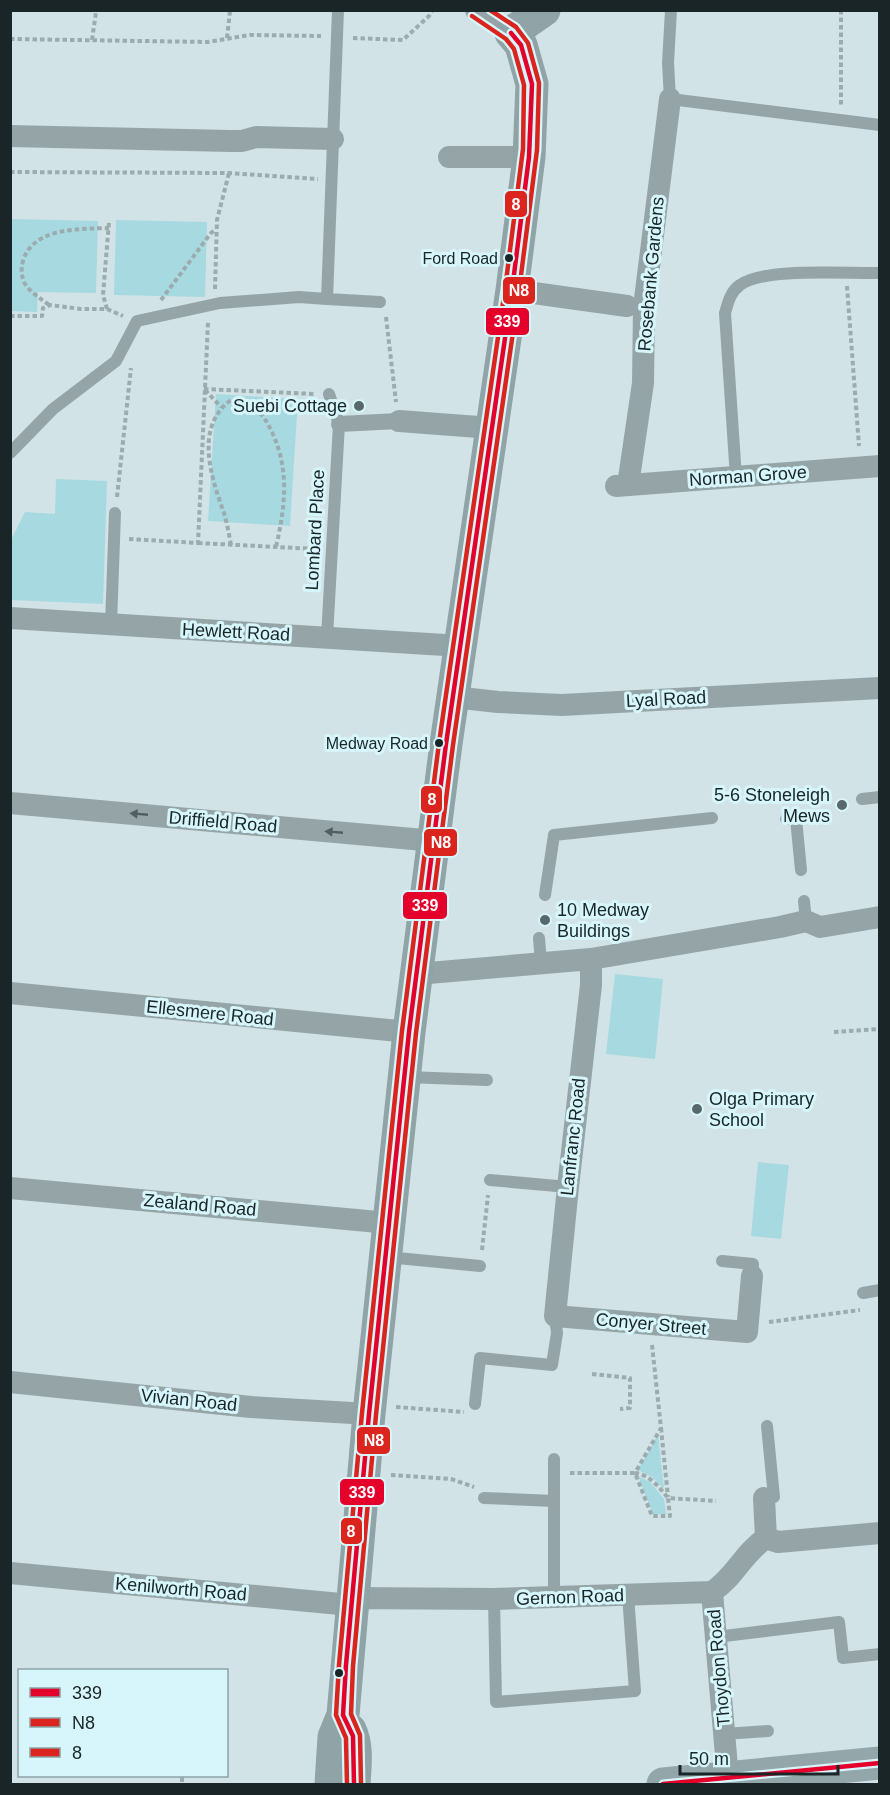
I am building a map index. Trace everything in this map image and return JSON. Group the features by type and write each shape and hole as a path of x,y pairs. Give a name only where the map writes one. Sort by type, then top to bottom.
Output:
{"main road":[{"path":"331,1785 334,1737 343,1715 363,1473 382,1411 385,1257 409,1032 453,697 529,157 532,84 521,45 511,33 544,10"},
{"path":"343,1715 353,1736 354,1785"},
{"path":"663,1785 745,1780 879,1763"}],"street":[{"path":"476,10 511,33"},
{"name":"Rosebank Gardens","path":"622,485 643,383 644,307 670,99"},
{"path":"10,136 230,141 243,141 256,136 333,139"},
{"path":"448,157 529,157"},
{"path":"512,290 627,306"},
{"path":"339,424 399,421 492,428"},
{"name":"Norman Grove","path":"622,485 870,467"},
{"name":"Hewlett Road","path":"10,618 461,646"},
{"name":"Lyal Road","path":"453,697 562,705 879,688"},
{"name":"Driffield Road","path":"10,803 435,841"},
{"path":"417,974 591,959 768,929 805,911 820,927 879,917"},
{"name":"Lanfranc Road","path":"555,1316 591,985 591,959"},
{"name":"Ellesmere Road","path":"10,993 409,1032"},
{"name":"Zealand Road","path":"10,1188 389,1223"},
{"path":"747,1332 752,1276"},
{"name":"Conyer Street","path":"555,1316 747,1332"},
{"name":"Vivian Road","path":"10,1382 251,1407 382,1411"},
{"path":"764,1498 766,1538"},
{"path":"766,1538 778,1542 879,1533"},
{"path":"712,1592 726,1583 753,1547 766,1538"},
{"name":"Kenilworth Road","path":"10,1573 351,1602"},
{"name":"Gernon Road","path":"351,1602 712,1592"},
{"name":"Thoydon Road","path":"712,1592 724,1734 745,1780"}],"lane":[{"path":"327,299 338,10"},
{"path":"670,10 668,63 670,99 879,125"},
{"path":"736,478 725,313 729,297 739,285 753,278 780,274 879,273"},
{"path":"10,453 52,409 116,361 137,321 212,305 299,297 380,302"},
{"path":"329,394 339,424"},
{"name":"Lombard Place","path":"327,637 339,424"},
{"path":"111,624 115,513"},
{"path":"862,799 879,797"},
{"path":"545,895 554,835 712,818"},
{"path":"786,819 796,819 801,870"},
{"path":"539,938 541,963"},
{"path":"405,1077 487,1080"},
{"path":"490,1180 568,1187"},
{"path":"385,1257 480,1266"},
{"path":"722,1260 753,1264 752,1276"},
{"path":"862,1293 879,1290"},
{"path":"475,1404 480,1358 552,1365 557,1333 555,1316"},
{"path":"764,1498 774,1497 766,1426"},
{"path":"554,1459 554,1598"},
{"path":"484,1498 554,1501"},
{"path":"494,1599 496,1702 635,1691 628,1595"},
{"path":"716,1638 839,1622 843,1658 879,1654"},
{"path":"724,1734 768,1731"}],"path":[{"path":"841,10 842,121"},
{"path":"227,38 230,11"},
{"path":"10,39 208,42 250,35 403,40 432,11"},
{"path":"92,40 96,12"},
{"path":"10,172 229,173 331,180"},
{"path":"198,543 204,390 216,229 229,173"},
{"path":"107,309 104,295 109,222"},
{"path":"109,228 64,231 43,238 26,251 21,271 26,287 50,305 81,309 107,309 137,321"},
{"path":"154,317 158,304 216,229"},
{"path":"846,274 870,467"},
{"path":"380,302 384,302 399,421"},
{"path":"10,316 42,316 43,308 50,305"},
{"path":"115,513 132,366"},
{"path":"204,390 329,394"},
{"path":"204,390 221,407"},
{"path":"231,545 224,514 212,483 209,448 211,431 221,407 231,400 252,405 267,420 279,448 285,489 284,511 276,547"},
{"path":"114,538 332,550"},
{"path":"834,1032 879,1029"},
{"path":"480,1266 490,1180"},
{"path":"747,1332 774,1320 868,1309"},
{"path":"635,1473 652,1516 670,1516 650,1324"},
{"path":"592,1374 630,1378 630,1408 620,1409"},
{"path":"382,1411 474,1413 475,1404"},
{"path":"635,1473 661,1428"},
{"path":"363,1473 451,1479 473,1485 484,1498"},
{"path":"554,1473 635,1473 651,1479 668,1498 716,1500"},
{"path":"182,1782 183,1777"}],"shaded area":[{"path":"11,219 98,221 96,293 38,292 37,312 11,311"},
{"path":"116,220 207,222 205,297 114,295"},
{"path":"216,394 298,399 290,526 208,521"},
{"path":"56,479 107,481 103,604 11,600 11,540 25,512 55,514"},
{"path":"615,974 663,979 655,1059 606,1054"},
{"path":"758,1162 789,1165 781,1239 751,1236"},
{"path":"658,1434 664,1489 652,1477 638,1470"},
{"path":"638,1476 650,1482 664,1499 666,1514 653,1514"}],"transit line":[{"name":"N8","path":"361,1784 360,1735 351,1714 353,1666 376,1415 416,1033 453,745 519,291 537,150 539,83 528,43 516,27 490,10"},
{"name":"8","path":"347,1784 346,1738 336,1715 339,1665 362,1413 402,1031 439,743 523,149 524,85 514,49 506,39 472,16"},
{"name":"339","path":"354,1784 353,1736 343,1715 346,1665 369,1414 409,1032 446,744 529,157 532,84 521,45 511,33"},
{"name":"339","path":"663,1784 880,1763"}],"place":[{"name":"Ford Road","path":"509,258"},
{"name":"Suebi Cottage","path":"359,406"},
{"name":"Medway Road","path":"439,743"},
{"name":"5-6 Stoneleigh Mews","path":"842,805"},
{"name":"10 Medway Buildings","path":"545,920"},
{"name":"Olga Primary School","path":"697,1109"}]}
